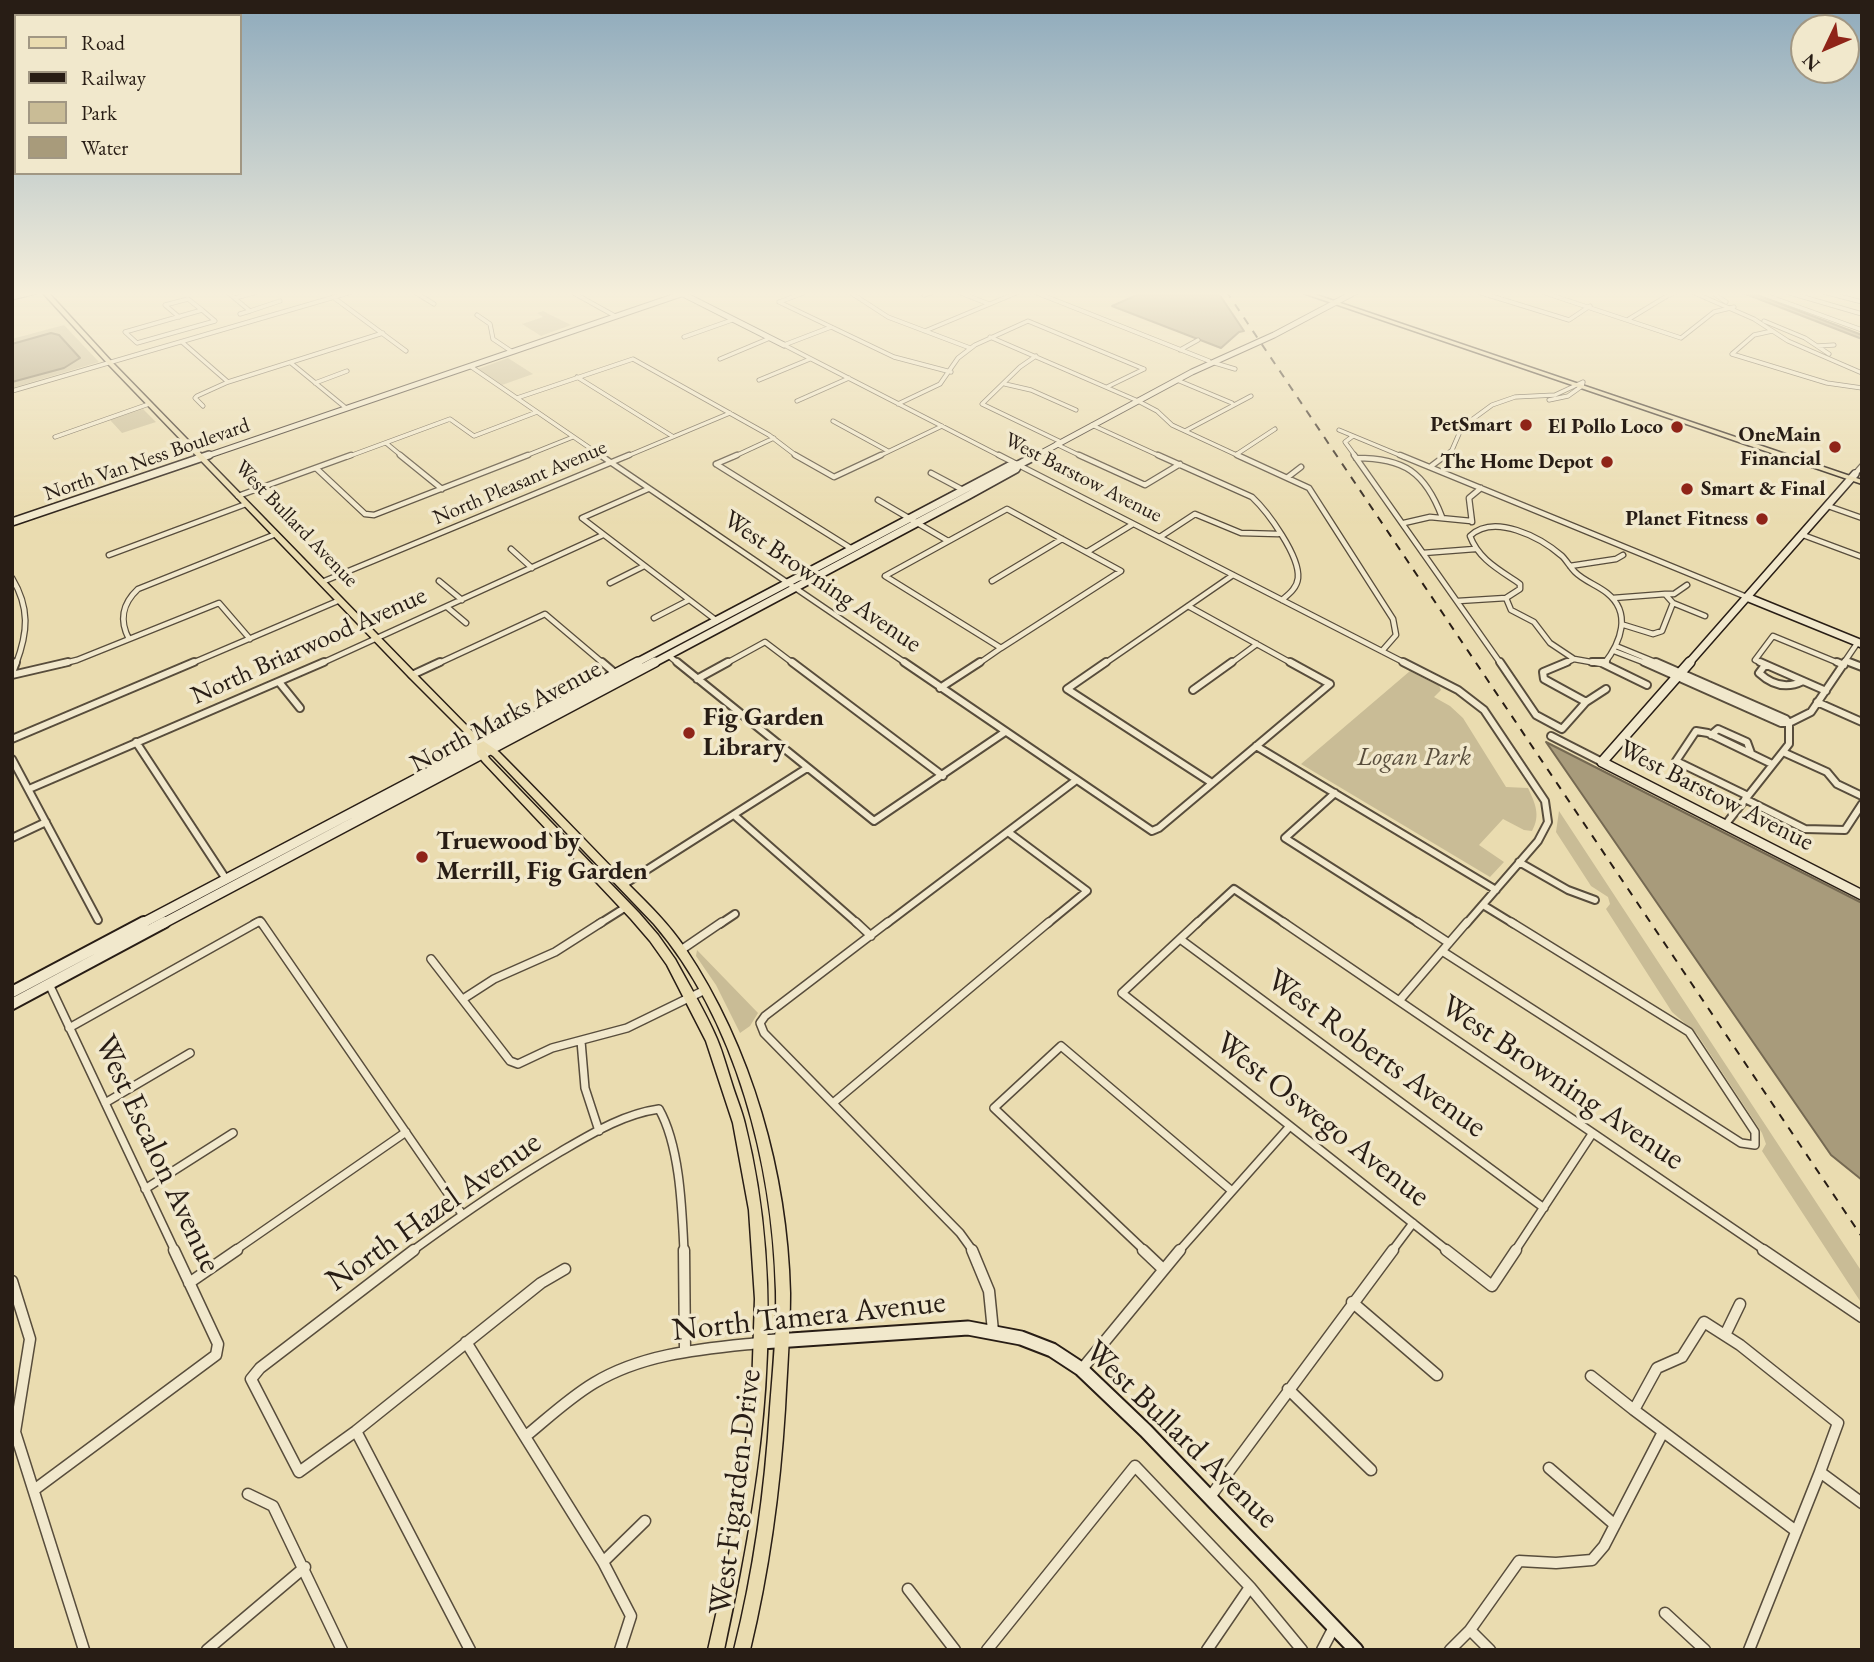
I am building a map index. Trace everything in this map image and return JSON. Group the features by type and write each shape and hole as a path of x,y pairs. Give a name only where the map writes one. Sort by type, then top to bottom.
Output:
{"main road":[{"name":"West Bullard Avenue","path":"115,369 485,750 622,885 681,950 705,990"},
{"name":"North Van Ness Boulevard","path":"12,522 462,369"},
{"name":"North Marks Avenue","path":"12,1004 47,980 226,879 385,796 485,750 606,688 852,549 1200,369"},
{"path":"1535,369 1723,429 1856,476 1862,482"},
{"path":"1541,369 1647,409 1856,476"},
{"path":"1647,409 1713,429 1723,429"},
{"name":"North Marks Avenue","path":"12,992 47,980 148,931 485,750 624,669 917,522 1016,469 1017,465"},
{"path":"1602,762 1856,476"},
{"path":"1749,598 1860,643"},
{"path":"668,655 671,649 695,633"},
{"path":"606,688 611,681 623,674 624,669"},
{"name":"West Bullard Avenue","path":"485,750 539,816 653,937 691,996"},
{"name":"West Barstow Avenue","path":"1602,762 1862,895"},
{"path":"324,838 338,825 385,796"},
{"path":"539,816 546,813 556,820"},
{"path":"148,931 152,925 220,887 226,879"},
{"path":"653,937 661,939 671,948 681,950"},
{"name":"West Figarden Drive","path":"705,990 743,1073 764,1147 779,1248 783,1341 765,1535 741,1650"},
{"name":"West Figarden Drive","path":"691,996 720,1063 734,1104 747,1163 757,1231 761,1342 746,1508 716,1650"},
{"name":"North Tamera Avenue","path":"761,1342 968,1328 993,1331"},
{"name":"West Bullard Avenue","path":"993,1331 1052,1350 1081,1369 1356,1650"}],"street":[{"path":"12,391 91,369"},
{"path":"213,369 228,382"},
{"path":"203,406 195,398 197,396 228,382 273,369"},
{"path":"298,369 346,408"},
{"name":"West Browning Avenue","path":"474,369 1152,831 1212,783"},
{"path":"517,398 601,369"},
{"path":"649,369 730,413 834,477 942,426"},
{"path":"758,380 786,369"},
{"name":"West Barstow Avenue","path":"829,369 1473,699 1485,710 1545,801 1548,822 1538,841 1519,862"},
{"path":"935,369 951,372"},
{"path":"898,404 936,386 953,369"},
{"path":"1015,369 1005,384 982,404 1145,485 1180,464"},
{"path":"1064,369 1138,401 1184,431 1310,488 1393,619 1396,635 1382,651"},
{"path":"1107,387 1143,369"},
{"path":"1780,369 1827,383 1862,388"},
{"path":"315,383 347,371"},
{"path":"577,377 672,436"},
{"path":"797,401 849,379"},
{"path":"1177,380 1233,403"},
{"path":"1005,384 1031,390 1076,410"},
{"path":"1430,467 1452,450 1462,427 1494,404 1512,399 1557,399 1568,396 1580,384"},
{"path":"1184,431 1233,403 1251,396"},
{"path":"55,437 149,404"},
{"path":"138,544 109,555 168,533 316,468 450,419 474,436 537,412"},
{"name":"North Pleasant Avenue","path":"322,582 730,413"},
{"path":"833,421 888,451"},
{"path":"1093,425 1252,497 1262,505 1298,575 1293,590 1282,600"},
{"path":"1237,454 1275,429"},
{"path":"1339,430 1749,598"},
{"path":"1353,436 1345,442 1536,715 1562,729 1586,702 1606,689"},
{"path":"316,468 370,516 573,437"},
{"path":"774,439 716,464 852,549"},
{"path":"386,443 442,489"},
{"path":"1356,458 1381,457 1414,471 1434,493 1442,517"},
{"path":"1856,476 1862,466"},
{"path":"1288,477 1301,467"},
{"path":"931,472 963,490"},
{"path":"1471,521 1469,498 1481,488"},
{"path":"648,489 582,517 717,621"},
{"path":"878,500 948,541"},
{"path":"1828,506 1862,518"},
{"path":"940,688 1002,649 1121,571 1007,509 885,576 1002,649"},
{"path":"1160,537 1195,514 1232,530 1257,535 1279,534"},
{"path":"1404,523 1442,517 1515,530 1534,538 1563,557 1582,579 1613,598 1622,612 1624,625 1615,649 1604,664"},
{"path":"1087,552 1133,524"},
{"path":"1458,601 1506,598 1520,589 1518,580 1484,559 1475,549 1470,536 1482,526"},
{"path":"129,639 121,627 121,620 126,600 138,589 276,534"},
{"name":"North Briarwood Avenue","path":"29,789 279,682 603,535"},
{"path":"1803,535 1862,557"},
{"path":"992,581 1062,539"},
{"path":"511,549 532,568"},
{"path":"1423,552 1475,549"},
{"path":"1570,566 1616,559 1623,555"},
{"path":"610,583 644,566"},
{"path":"1188,606 1331,684 1212,783 1068,689 1188,606 1233,575"},
{"path":"12,579 20,589 28,619 27,636 12,674"},
{"path":"439,581 462,600"},
{"path":"1613,598 1674,594 1687,585"},
{"path":"1665,594 1674,603 1705,616"},
{"path":"1506,598 1511,610 1534,622 1550,643 1574,659 1604,664 1647,685"},
{"path":"12,738 341,600"},
{"path":"654,618 689,600"},
{"path":"12,674 77,660 219,603 250,639"},
{"path":"1624,625 1653,634 1662,632 1674,603"},
{"path":"447,607 466,623"},
{"path":"412,675 545,614 616,674"},
{"path":"1826,691 1755,660 1773,636 1862,667"},
{"path":"697,679 765,642 943,776"},
{"path":"1615,649 1657,665 1664,662 1782,723 1789,723 1811,712 1846,663 1847,657 1860,643"},
{"path":"1193,691 1256,644"},
{"path":"668,655 874,821 1004,732"},
{"path":"1574,659 1549,668 1543,672 1544,679 1586,702"},
{"path":"1765,664 1759,673 1762,677 1784,687 1793,687 1803,681"},
{"path":"279,682 300,708"},
{"path":"1817,702 1862,722"},
{"path":"1725,825 1789,744 1789,723"},
{"name":"West Barstow Avenue","path":"1562,729 1560,733 1551,736 1602,762"},
{"path":"1772,764 1712,735 1696,731 1676,761 1805,829 1845,830 1862,804"},
{"path":"136,742 226,879"},
{"path":"1256,746 1496,890"},
{"path":"1783,752 1827,772 1837,784 1862,796"},
{"path":"12,759 98,920"},
{"path":"622,885 807,768"},
{"path":"993,1331 992,1294 975,1253 960,1233 764,1032 760,1023 765,1016 1075,781"},
{"path":"1335,793 1285,838 1449,943"},
{"path":"734,815 871,936"},
{"path":"12,838 46,822"},
{"path":"834,1103 1087,891 1008,832"},
{"path":"1399,1001 1519,862 1568,890 1595,900"},
{"name":"West Browning Avenue","path":"1180,939 1234,889 1862,1317"},
{"path":"1442,951 1741,1143 1755,1144 1755,1132 1689,1032 1483,905"},
{"path":"463,999 494,979 555,952 626,907"},
{"path":"681,950 736,914"},
{"path":"69,1028 260,921 462,1214"},
{"name":"West Oswego Avenue","path":"1180,939 1122,993 1492,1286 1544,1208"},
{"name":"West Roberts Avenue","path":"1180,939 1544,1208"},
{"path":"431,959 510,1061 517,1065 552,1048 627,1028 705,990"},
{"name":"West Escalon Avenue","path":"34,1490 216,1355 216,1336 47,980"},
{"path":"581,1041 585,1088 599,1131"},
{"path":"1163,1269 994,1108 1061,1046 1232,1191"},
{"path":"105,1103 190,1053"},
{"name":"North Hazel Avenue","path":"356,1432 299,1472 251,1379 260,1368 462,1214 534,1166 599,1131 650,1110 659,1109 664,1116 675,1163 682,1223 685,1352"},
{"path":"1081,1369 1163,1269 1290,1126"},
{"path":"189,1283 406,1132"},
{"path":"145,1189 233,1133"},
{"path":"1544,1208 1592,1134"},
{"path":"1209,1498 1413,1223"},
{"path":"470,1650 356,1432 541,1283 565,1269"},
{"path":"13,1285 30,1339 14,1433 84,1650"},
{"path":"1352,1302 1437,1375"},
{"path":"1725,1335 1740,1304"},
{"path":"1634,1410 1657,1368 1682,1357 1704,1322 1725,1335 1838,1423 1749,1650"},
{"path":"466,1342 603,1562 631,1616 621,1650"},
{"name":"North Tamera Avenue","path":"526,1436 574,1397 606,1377 638,1364 685,1352 761,1342"},
{"path":"1591,1376 1796,1531"},
{"path":"1288,1389 1371,1470"},
{"path":"1450,1650 1470,1630 1519,1561 1556,1563 1592,1560 1604,1546 1663,1432"},
{"name":"West Bullard Avenue","path":"987,1650 1135,1466 1250,1587 1301,1650"},
{"path":"1549,1468 1615,1525"},
{"path":"1820,1472 1862,1503"},
{"path":"248,1494 273,1506 342,1650"},
{"path":"603,1562 645,1521"},
{"path":"208,1650 304,1567"},
{"path":"1207,1650 1250,1587"},
{"path":"908,1589 955,1650"},
{"path":"1665,1613 1705,1650"},
{"path":"1322,1650 1334,1627"},
{"path":"1470,1630 1490,1650"}],"green space":[{"path":"12,369 77,369 12,388"},
{"path":"478,369 524,369 533,374 502,385"},
{"path":"143,409 156,422 122,433 110,420"},
{"name":"Logan Park","path":"1410,671 1439,686 1441,690 1434,697 1463,718 1506,787 1528,788 1533,799 1537,814 1532,831 1524,830 1503,819 1479,845 1504,862 1490,877 1301,764"},
{"path":"1559,811 1862,1272 1862,1304 1762,1151 1766,1144 1762,1133 1697,1034 1672,1012 1606,909 1610,904 1608,897 1591,886 1556,832"},
{"path":"697,950 758,1013 750,1026 740,1033 716,985 696,956"}],"water":[{"path":"12,369 62,369 12,382"},
{"path":"1546,742 1862,903 1862,1180 1831,1155"}],"railway":[{"path":"1278,369 1862,1237"}],"place":[{"name":"PetSmart","path":"1526,425"},
{"name":"El Pollo Loco","path":"1677,427"},
{"name":"OneMain Financial","path":"1835,447"},
{"name":"The Home Depot","path":"1607,462"},
{"name":"Smart & Final","path":"1687,489"},
{"name":"Planet Fitness","path":"1762,519"},
{"name":"Fig Garden Library","path":"689,733"},
{"name":"Truewood by Merrill, Fig Garden","path":"422,857"}]}
